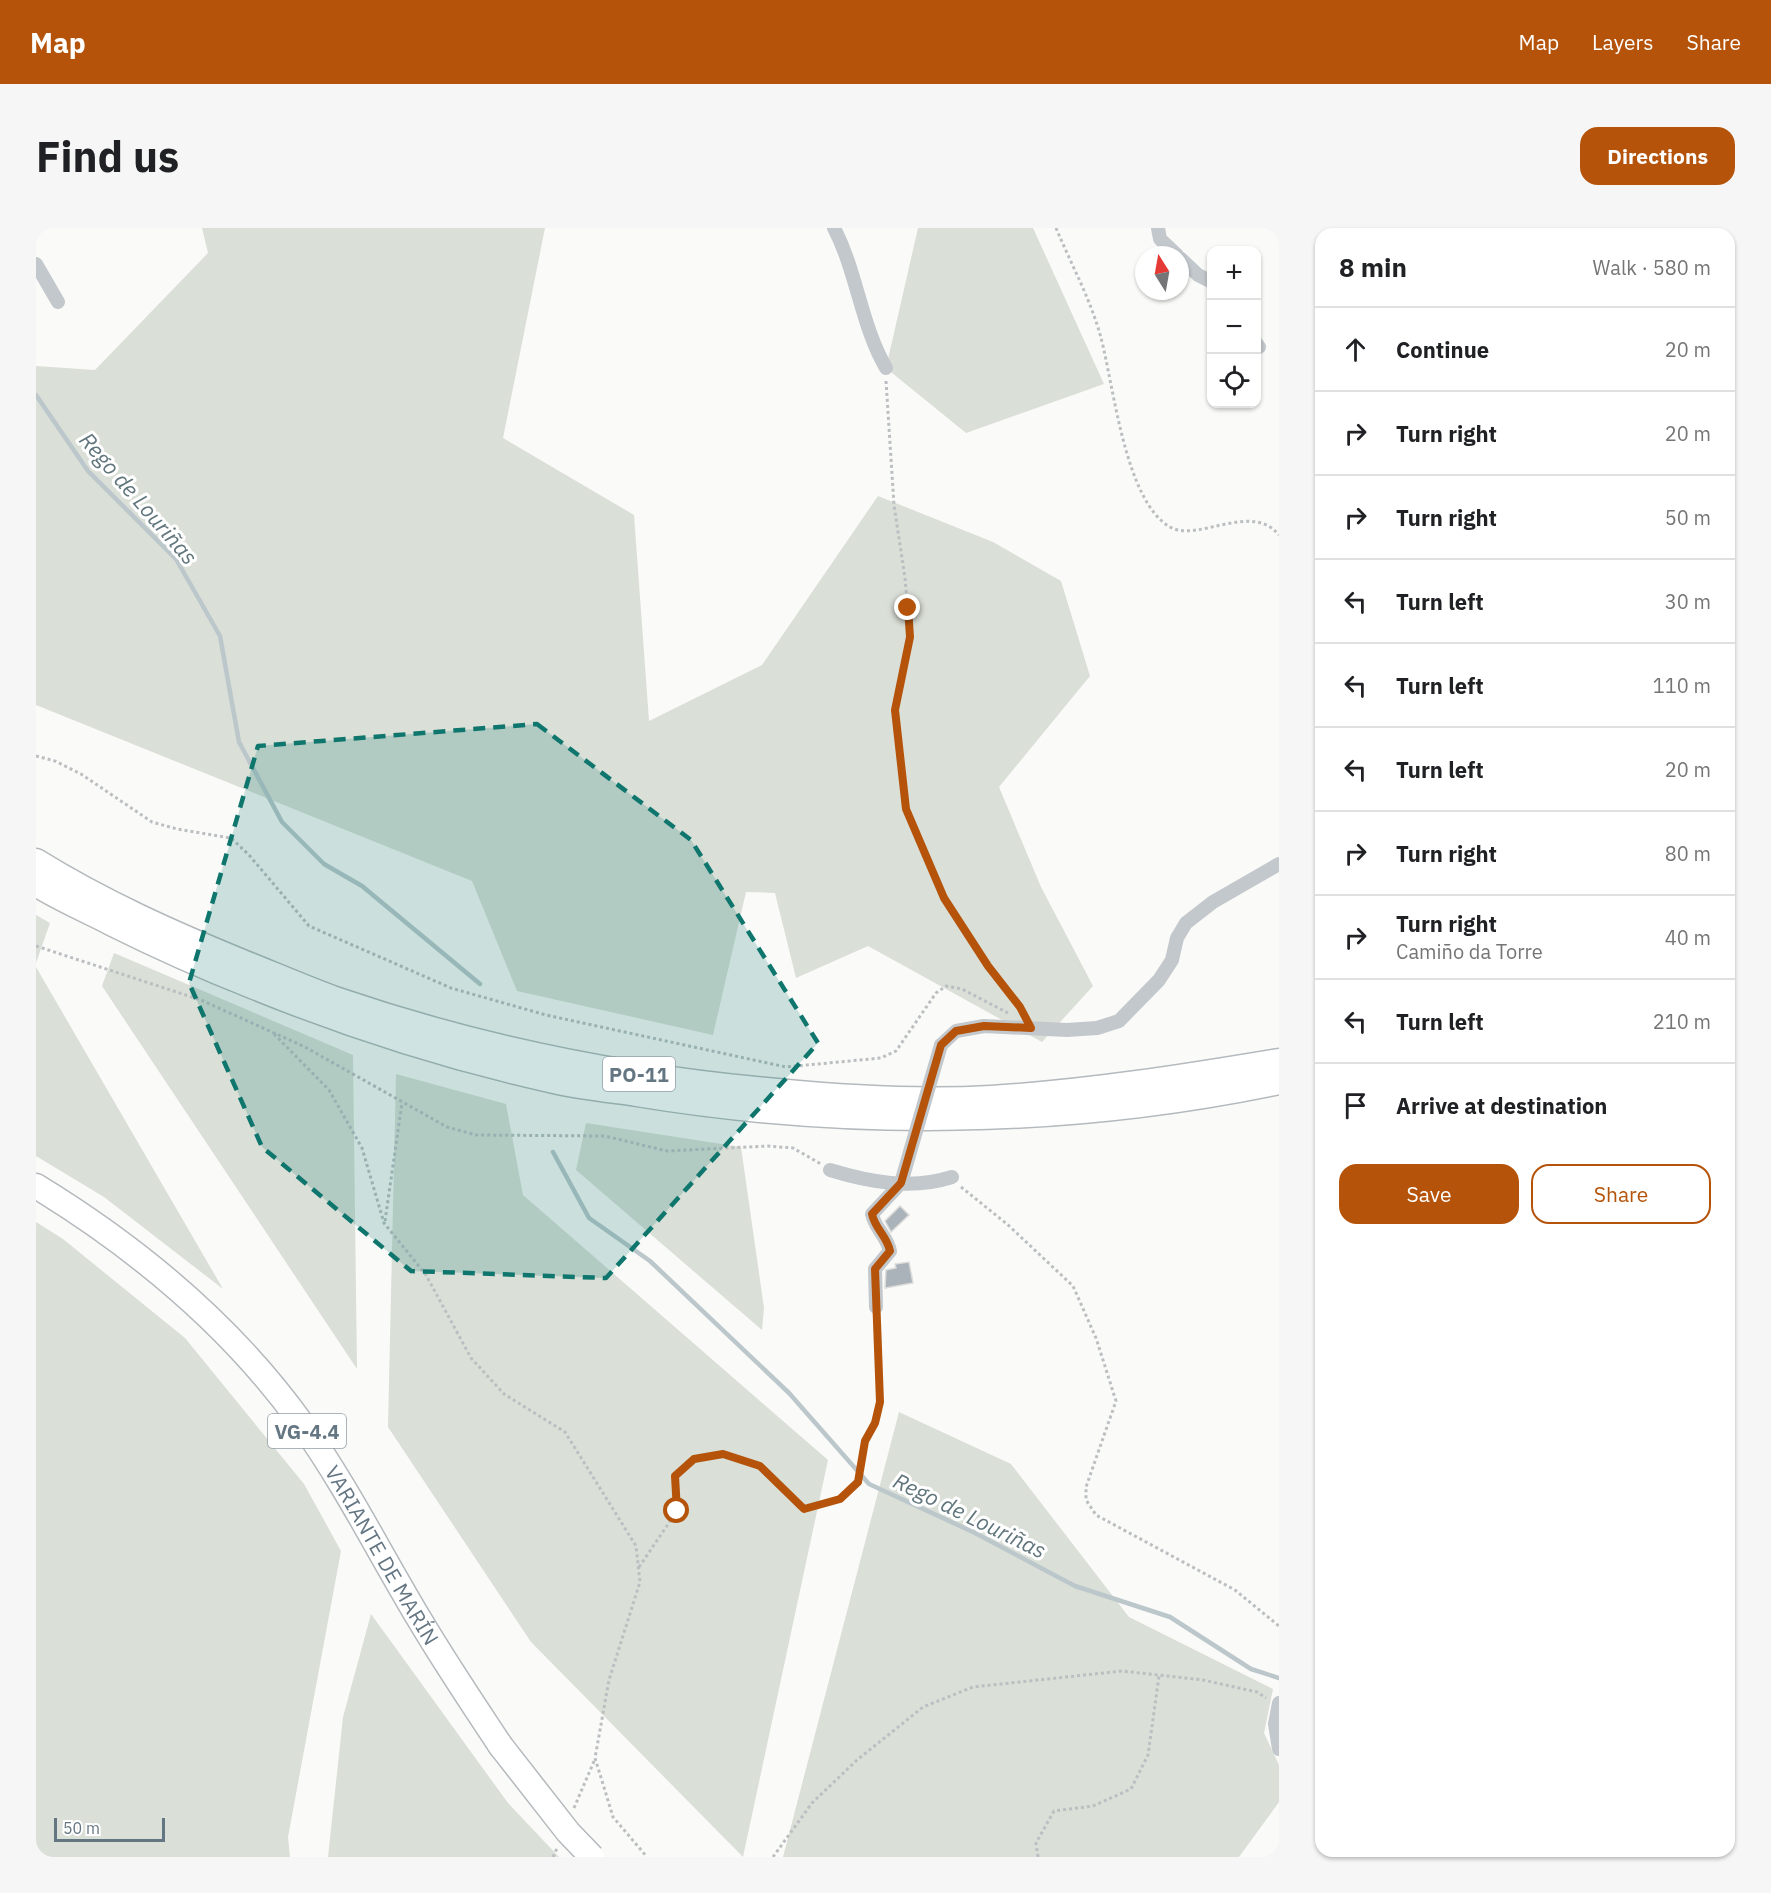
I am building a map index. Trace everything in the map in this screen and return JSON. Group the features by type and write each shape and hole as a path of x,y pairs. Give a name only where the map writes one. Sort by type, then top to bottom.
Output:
{"highway":[{"name":"PO-11","path":"36,861 59,876 192,941 334,999 444,1032 561,1061 703,1085 847,1098 988,1098 1136,1085 1279,1061"},
{"name":"PO-11","path":"36,884 191,962 331,1018 438,1052 556,1081 699,1104 849,1117 959,1118 1127,1106 1225,1094 1279,1082"},
{"path":"1127,1106 1217,1108 1279,1098"},
{"name":"VARIANTE DE MARÍN","path":"36,1186 86,1217 148,1262 198,1306 248,1357 302,1424 359,1512 421,1622 500,1745 568,1832 592,1857"}],"street":[{"path":"834,228 848,260 873,346 886,368"},
{"path":"1158,228 1160,239 1168,246"},
{"path":"36,264 57,302"},
{"path":"1189,266 1198,275 1207,280"},
{"path":"876,1307 875,1269 890,1251 888,1241 875,1226 872,1214 901,1183 941,1045 956,1031 984,1026 1066,1030 1097,1028 1119,1021 1139,1003 1172,960 1178,938 1186,923 1213,902 1279,864"},
{"path":"830,1170 901,1183 931,1184 952,1177"},
{"path":"1278,1705 1275,1724 1279,1749"}],"path":[{"path":"1056,228 1101,337 1110,383 1140,492 1158,518 1173,529 1192,529 1254,521 1274,528 1279,535"},
{"path":"886,368 894,505 905,578 910,637 895,710 906,809 944,898 1026,1019 1020,1017"},
{"path":"36,756 55,761 81,774 152,822 177,829 231,838 249,855 309,926 451,988 546,1015 786,1067 881,1058 896,1051 936,993 946,986 962,989 1013,1015"},
{"path":"36,946 201,1000 305,1047 447,1127 476,1135 605,1136 667,1151 768,1146 793,1148 830,1170"},
{"path":"274,1034 329,1090 362,1148 384,1223 426,1275 471,1358 504,1394 565,1432 636,1546 640,1582 609,1680 596,1758 613,1817 646,1857"},
{"path":"384,1223 402,1102"},
{"path":"952,1177 965,1192 1007,1224 1073,1286 1096,1338 1116,1401 1086,1487 1086,1500 1096,1515 1235,1590 1279,1626"},
{"path":"638,1568 677,1511 675,1476 694,1459 723,1454 760,1466 804,1509 840,1499 858,1482 865,1441 875,1423 880,1402 876,1307"},
{"path":"773,1857 812,1803 857,1760 923,1707 973,1687 1122,1671 1203,1680 1257,1692 1278,1705"},
{"path":"1038,1857 1036,1843 1054,1811 1093,1806 1131,1790 1148,1755 1159,1676"}],"highlighted area":[{"path":"537,724 691,840 818,1043 606,1278 411,1271 262,1147 189,983 258,746"}],"shaded area":[{"path":"202,228 545,228 503,438 634,515 649,721 762,665 878,496 993,542 1061,581 1090,676 999,787 1041,887 1093,986 1042,1042 868,946 796,978 775,893 746,892 713,1035 517,991 472,881 36,705 36,366 95,370 208,253"},
{"path":"918,228 1033,228 1104,384 966,433 886,368"},
{"path":"36,915 50,923 36,963"},
{"path":"114,953 353,1055 357,1369 102,986"},
{"path":"36,967 223,1289 104,1197 36,1156"},
{"path":"396,1074 506,1104 523,1195 828,1460 743,1857 531,1642 388,1427"},
{"path":"586,1123 741,1147 764,1308 762,1330 576,1170"},
{"path":"36,1222 63,1239 185,1338 304,1484 341,1551 288,1837 290,1857 36,1857"},
{"path":"899,1412 1011,1464 1129,1617 1273,1689 1264,1733 1279,1765 1279,1802 1239,1857 783,1857"},
{"path":"371,1614 508,1803 559,1857 328,1857 343,1717"}],"building":[{"path":"900,1206 909,1215 891,1232 885,1221"},
{"path":"909,1262 913,1283 885,1288 886,1270 896,1268 895,1264"}],"waterway":[{"name":"Rego de Louriñas","path":"36,395 88,471 176,559 220,636 239,742 282,822 324,864 362,886 480,984"},
{"name":"Rego de Louriñas","path":"553,1152 589,1218 650,1261 789,1393 869,1484 973,1532 1075,1586 1170,1617 1251,1669 1279,1678"}],"route":[{"path":"677,1511 675,1476 694,1459 723,1454 760,1466 804,1509 840,1499 858,1482 864,1462 865,1441 875,1423 880,1402 875,1269 880,1260 890,1251 888,1241 875,1226 872,1214 901,1183 941,1045 956,1031 984,1026 1031,1028 1020,1007 988,966 944,898 906,809 895,710 910,637 908,608"}]}
